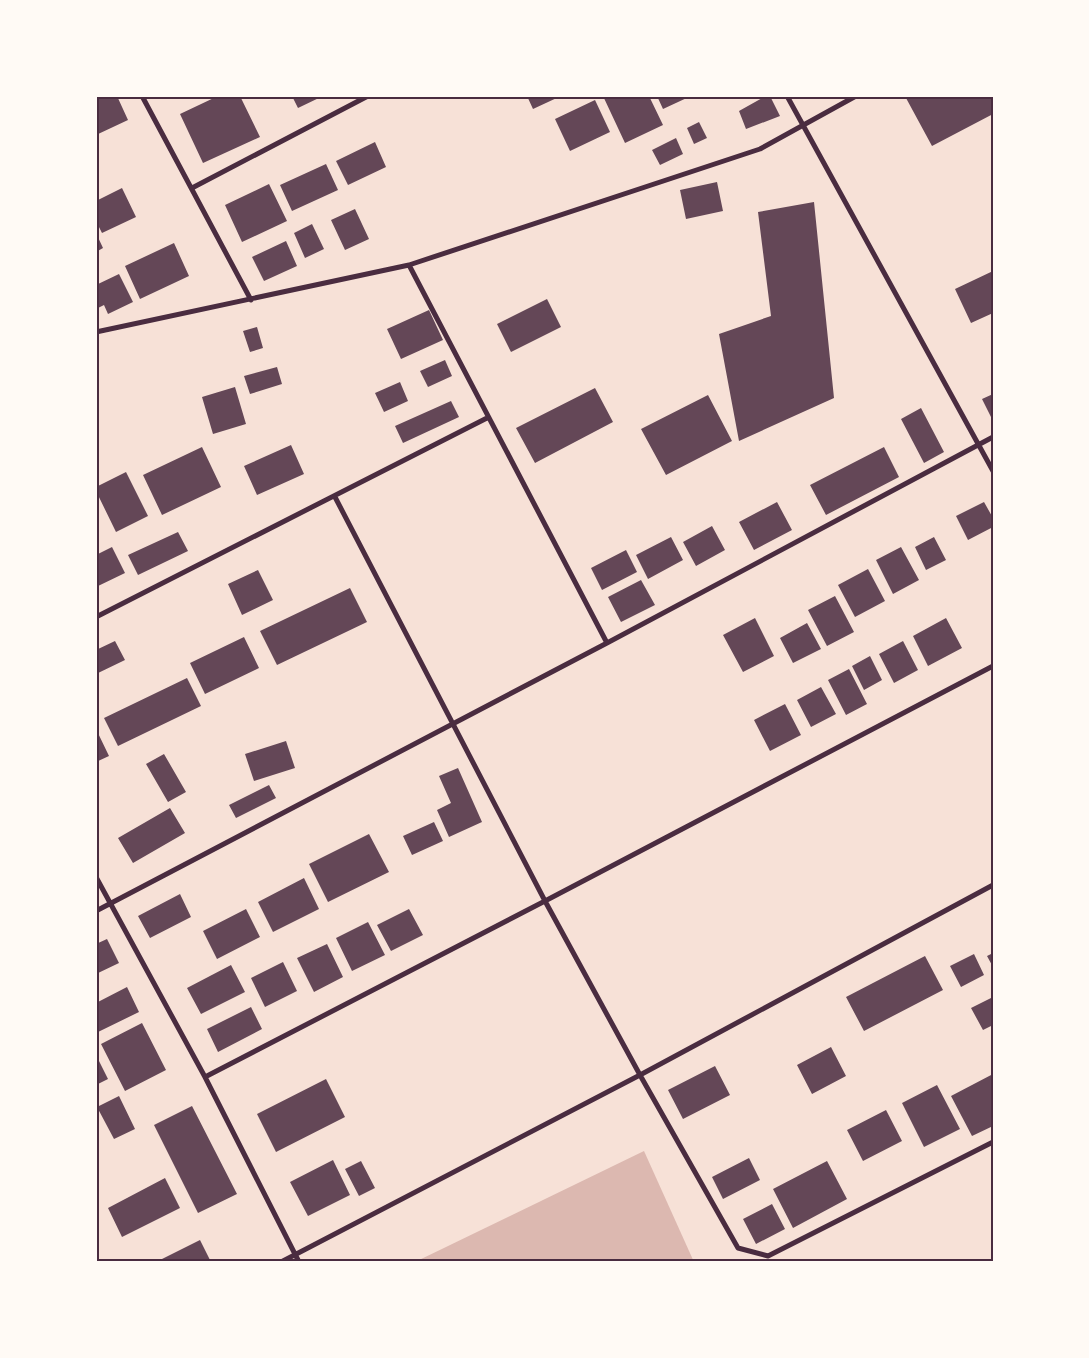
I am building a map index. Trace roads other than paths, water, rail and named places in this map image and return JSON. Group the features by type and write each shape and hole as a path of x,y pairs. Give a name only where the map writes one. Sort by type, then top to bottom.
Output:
{"street":[{"path":"142,96 251,300"},
{"path":"192,188 368,96"},
{"path":"787,96 993,471"},
{"path":"96,332 409,265 760,148 856,96"},
{"path":"409,265 487,418 607,643"},
{"path":"96,617 487,418"},
{"path":"96,911 607,643 993,437"},
{"path":"335,497 546,901 640,1075 738,1248 768,1256 993,1142"},
{"path":"205,1077 546,901 993,666"},
{"path":"96,877 205,1077 299,1262"},
{"path":"281,1262 640,1075 993,885"}]}
